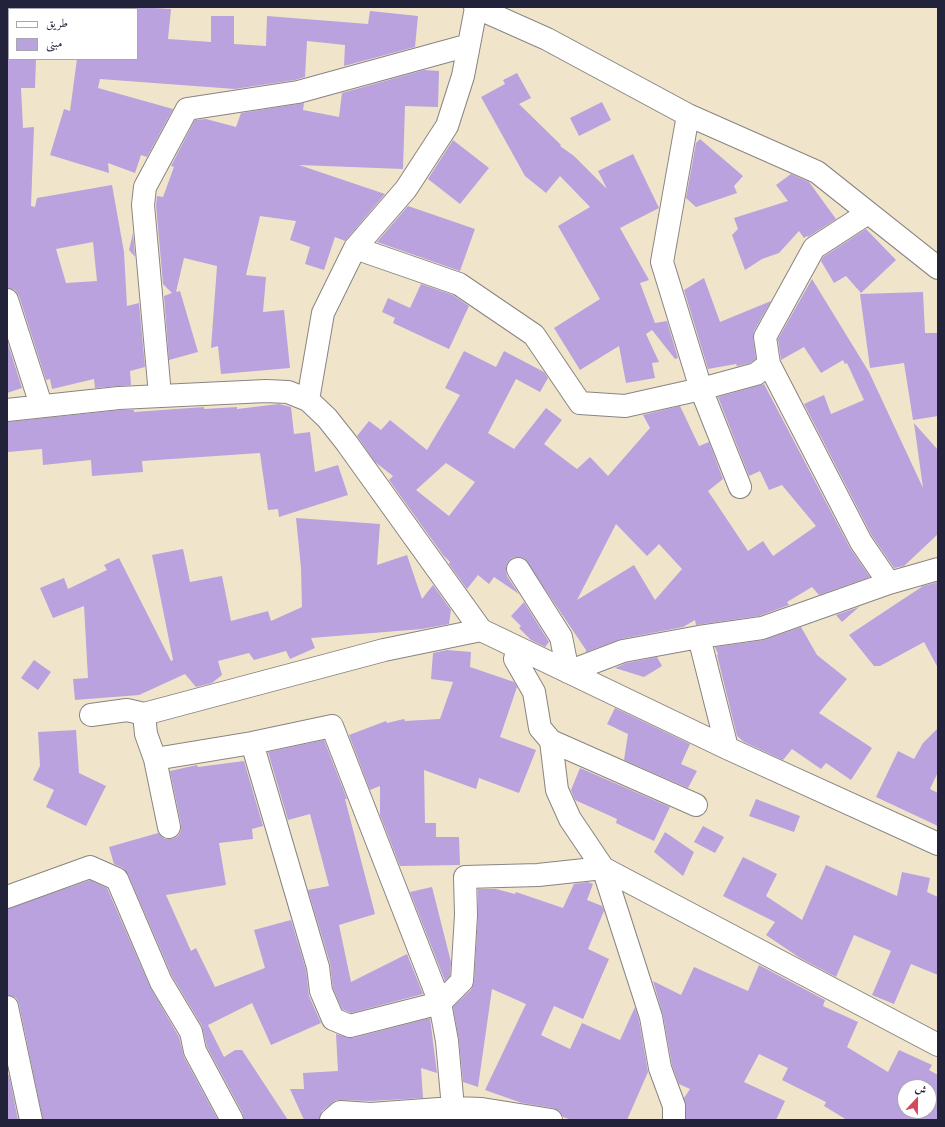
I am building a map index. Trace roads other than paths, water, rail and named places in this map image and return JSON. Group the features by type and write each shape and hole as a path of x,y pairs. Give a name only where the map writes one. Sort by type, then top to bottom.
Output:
{"street":[{"path":"308,400 323,313 355,248 406,189 447,126 463,76 476,7 548,39 688,115 817,172 938,268"},
{"path":"160,395 143,205 145,187 186,109 298,92 469,45"},
{"path":"688,115 662,262 701,389 740,487"},
{"path":"868,213 814,248 765,337 769,364 861,542 889,583"},
{"path":"355,248 459,284 478,296 534,335 580,403 625,406 701,389 756,374 769,364"},
{"path":"7,300 41,405"},
{"path":"7,410 41,405 160,395 266,391 288,392 308,400 327,418 346,442 481,630 727,748 938,844"},
{"path":"518,569 561,637 568,672"},
{"path":"568,672 623,650 762,628 889,583 938,569"},
{"path":"91,715 128,710 144,714 384,650 481,630"},
{"path":"699,637 727,748"},
{"path":"518,648 515,659 534,692 540,728 551,741 696,805"},
{"path":"144,714 146,734 156,759 169,827"},
{"path":"156,759 252,743 332,726 440,1003 448,1041 453,1108"},
{"path":"551,741 557,790 570,819 603,868 651,1017 660,1068 674,1106 674,1120"},
{"path":"252,743 318,967 321,991 333,1019 350,1026 440,1003 462,981 466,915 465,877 538,875 603,868 938,1045"},
{"path":"7,897 90,867 117,879 161,982 191,1032 195,1051 232,1120"},
{"path":"7,1008 31,1120"},
{"path":"331,1120 340,1112 371,1114 453,1108 482,1115 551,1120"}]}
